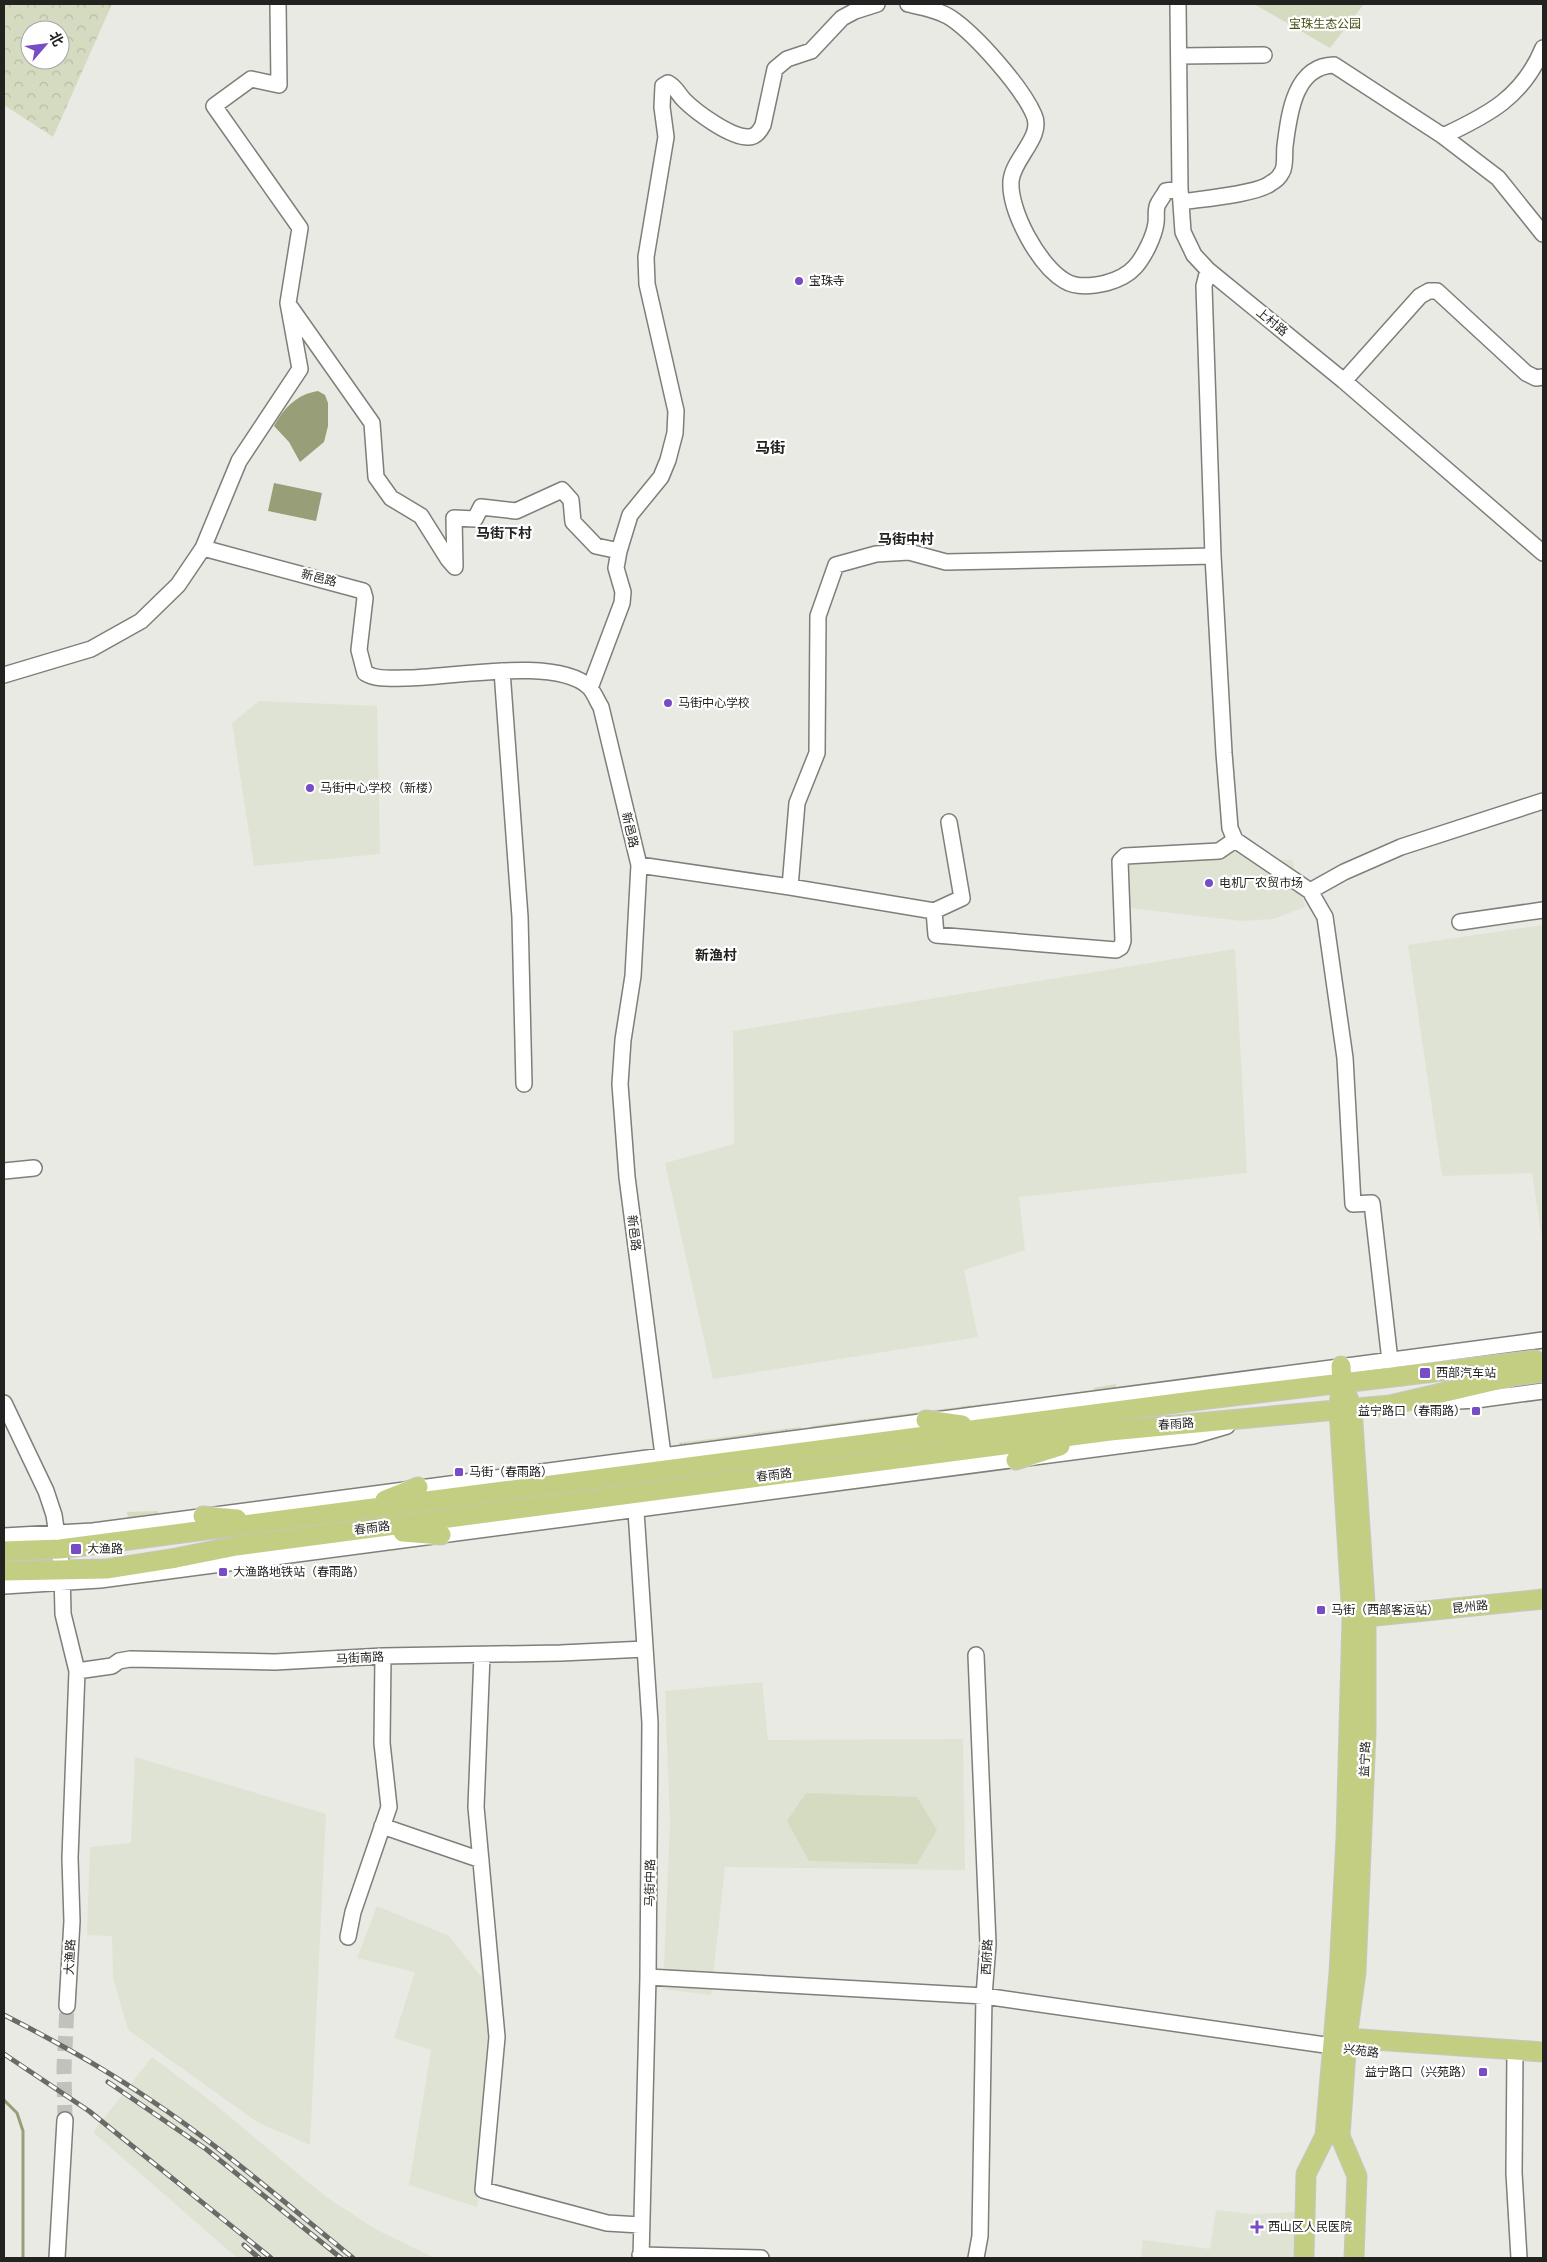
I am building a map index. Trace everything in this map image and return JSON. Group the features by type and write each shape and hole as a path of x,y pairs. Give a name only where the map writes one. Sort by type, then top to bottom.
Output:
{"main road":[{"name":"春雨路","path":"4,1552 58,1542 278,1522 986,1428 1341,1374 1543,1359"},
{"name":"春雨路","path":"4,1571 62,1577 236,1546 1110,1431 1390,1405 1514,1376 1543,1372"},
{"name":"益宁路","path":"1333,2136 1342,2045 1356,1972 1366,1732 1366,1617 1341,1374"},
{"name":"益宁路","path":"1342,2045 1339,1973 1346,1838 1352,1618 1345,1409"},
{"path":"926,1420 986,1428"},
{"path":"1016,1460 1110,1431"},
{"path":"360,1511 418,1487"},
{"path":"203,1516 278,1522"},
{"path":"367,1528 441,1535"},
{"path":"100,1580 176,1558"},
{"name":"昆州路","path":"1366,1617 1543,1599"},
{"name":"兴苑路","path":"1342,2045 1515,2056 1543,2052"},
{"name":"兴苑路","path":"1515,2056 1543,2065"},
{"path":"1304,2258 1306,2174 1333,2136 1357,2176 1354,2258"}],"street":[{"path":"4,675 91,649 141,621 178,585 203,548 239,461 300,369 288,303 300,228 214,106 251,78 279,85 278,4"},
{"path":"590,688 622,603 623,592 616,568 630,515 661,477 675,433 676,411 646,276 646,257 666,136 662,107 663,86 668,83 672,85 683,100 699,112 732,134 749,138 758,134 763,126 775,69 788,59 810,51 848,14 877,4"},
{"path":"908,4 951,17 995,61 1027,102 1035,117 1037,128 1011,181 1015,210 1026,234 1051,270 1066,282 1083,286 1119,280 1135,267 1147,247 1156,225 1157,205 1166,191 1181,195 1258,190 1270,185 1283,171 1295,94 1314,70 1324,66 1334,65 1443,136 1498,178 1543,234"},
{"name":"上村路","path":"1178,4 1183,232 1194,255 1208,270 1344,381 1543,553"},
{"path":"1443,136 1482,118 1510,98 1535,67 1543,48"},
{"path":"1179,56 1264,55"},
{"path":"1208,270 1204,286 1213,556 1230,828 1235,840 1310,891 1325,917 1345,1058 1353,1204 1372,1203 1390,1361"},
{"path":"1344,381 1420,296 1429,291 1437,291 1454,305 1526,373 1536,378 1543,377"},
{"path":"288,303 372,423 376,477 390,498 421,516 448,559 456,567 454,518 475,519 482,507 516,511 562,490 571,500 573,522 596,546 619,551"},
{"name":"新邑路","path":"203,548 363,591 365,598 359,650 365,673 373,678 426,678 502,671 540,671 576,679 590,688 601,707 639,865 633,976 623,1040 620,1084 627,1177 663,1455"},
{"path":"790,887 797,803 816,753 818,616 836,565 876,554 909,552 946,562 1213,556"},
{"path":"502,671 520,917 524,1084"},
{"path":"1310,891 1344,872 1401,847 1543,801"},
{"path":"639,865 790,887 934,911 962,898 949,822"},
{"path":"934,911 936,935 1116,950 1121,947 1123,941 1120,861 1125,856 1220,851 1235,840"},
{"path":"1460,922 1543,910"},
{"path":"4,1170 34,1168"},
{"path":"4,1536 58,1542 203,1516 926,1420 1341,1374 1390,1361 1543,1340"},
{"path":"1390,1405 1476,1400 1543,1391"},
{"name":"大渔路","path":"4,1403 46,1491 58,1542 62,1577 63,1614 77,1671 70,1858 72,1921 67,2006"},
{"path":"4,1586 62,1577 100,1580 1016,1460 1193,1436 1248,1419"},
{"name":"马街中路","path":"636,1511 650,1723 648,1977 640,2257"},
{"name":"马街南路","path":"77,1671 112,1666 119,1660 130,1659 275,1662 383,1656 482,1655 645,1649"},
{"path":"482,1655 476,1807 497,2037 483,2190 607,2223 640,2225"},
{"name":"西府路","path":"976,1655 988,1944 984,1996 980,2236 976,2258"},
{"path":"348,1937 353,1912 389,1806 382,1743 383,1656"},
{"path":"382,1826 481,1860"},
{"path":"648,1977 984,1996 1342,2045"},
{"path":"1515,2056 1514,2173 1519,2258"},
{"path":"57,2258 65,2120"},
{"path":"640,2257 761,2258"}],"shaded area":[{"path":"318,391 325,395 328,403 328,426 324,442 300,462 289,442 274,426 282,413 297,399"},
{"path":"274,483 322,493 316,521 268,511"},
{"name":"马街中心学校（新楼）","path":"259,701 377,706 380,854 254,866 232,723"},
{"name":"电机厂农贸市场","path":"1248,844 1267,860 1292,860 1305,907 1273,919 1241,921 1121,907 1115,851 1229,847"},
{"path":"1543,925 1543,1246 1532,1173 1442,1176 1408,945"},
{"path":"1235,949 1247,1173 1019,1197 1025,1250 964,1270 978,1337 713,1379 665,1163 734,1144 733,1031"},
{"path":"762,1682 768,1740 963,1739 965,1870 725,1867 711,1995 663,1989 670,1822 665,1691"},
{"path":"135,1757 326,1814 310,2145 257,2122 128,2030 113,1977 112,1936 87,1935 90,1847 131,1843"},
{"path":"377,1906 449,1936 487,1984 492,2043 489,2109 477,2207 409,2185 431,2050 394,2038 415,1972 357,1958"},
{"path":"152,2057 212,2102 325,2196 375,2229 435,2258 237,2258 93,2132"},
{"name":"西山区人民医院","path":"1216,2210 1253,2214 1300,2212 1298,2258 1141,2258 1143,2240 1210,2249"}],"green space":[{"path":"4,4 112,4 53,137 4,105"},
{"name":"宝珠生态公园","path":"1254,4 1364,4 1330,48"},
{"path":"1116,1384 1116,1388 1095,1391 1093,1388"},
{"path":"989,1403 990,1405 811,1428 811,1426"},
{"path":"801,1427 801,1430 679,1446 679,1443"},
{"path":"158,1511 158,1514 128,1518 127,1512"},
{"path":"806,1793 917,1797 937,1830 917,1864 809,1861 787,1821"}],"waterway":[{"path":"4,2100 17,2113 23,2131 23,2258"}],"tunnel":[{"path":"65,2120 64,2069 67,2006"}],"railway":[{"path":"4,2015 94,2064 173,2115 251,2175 353,2258"},
{"path":"4,2054 89,2111 271,2258"},
{"path":"108,2082 206,2149 341,2258"},
{"path":"244,2245 259,2258"}],"place":[{"name":"宝珠寺","path":"799,281"},
{"name":"马街中心学校","path":"668,703"},
{"name":"马街中心学校（新楼）","path":"310,788"},
{"name":"电机厂农贸市场","path":"1209,883"},
{"name":"西部汽车站","path":"1425,1373"},
{"name":"益宁路口（春雨路）","path":"1476,1411"},
{"name":"马街（春雨路）","path":"459,1472"},
{"name":"大渔路","path":"76,1549"},
{"name":"大渔路地铁站（春雨路）","path":"223,1572"},
{"name":"马街（西部客运站）","path":"1321,1610"},
{"name":"益宁路口（兴苑路）","path":"1483,2072"},
{"name":"西山区人民医院","path":"1257,2227"}],"district":[{"name":"马街","path":"770,448"},
{"name":"马街下村","path":"504,533"},
{"name":"马街中村","path":"906,539"},
{"name":"新渔村","path":"716,955"}]}
